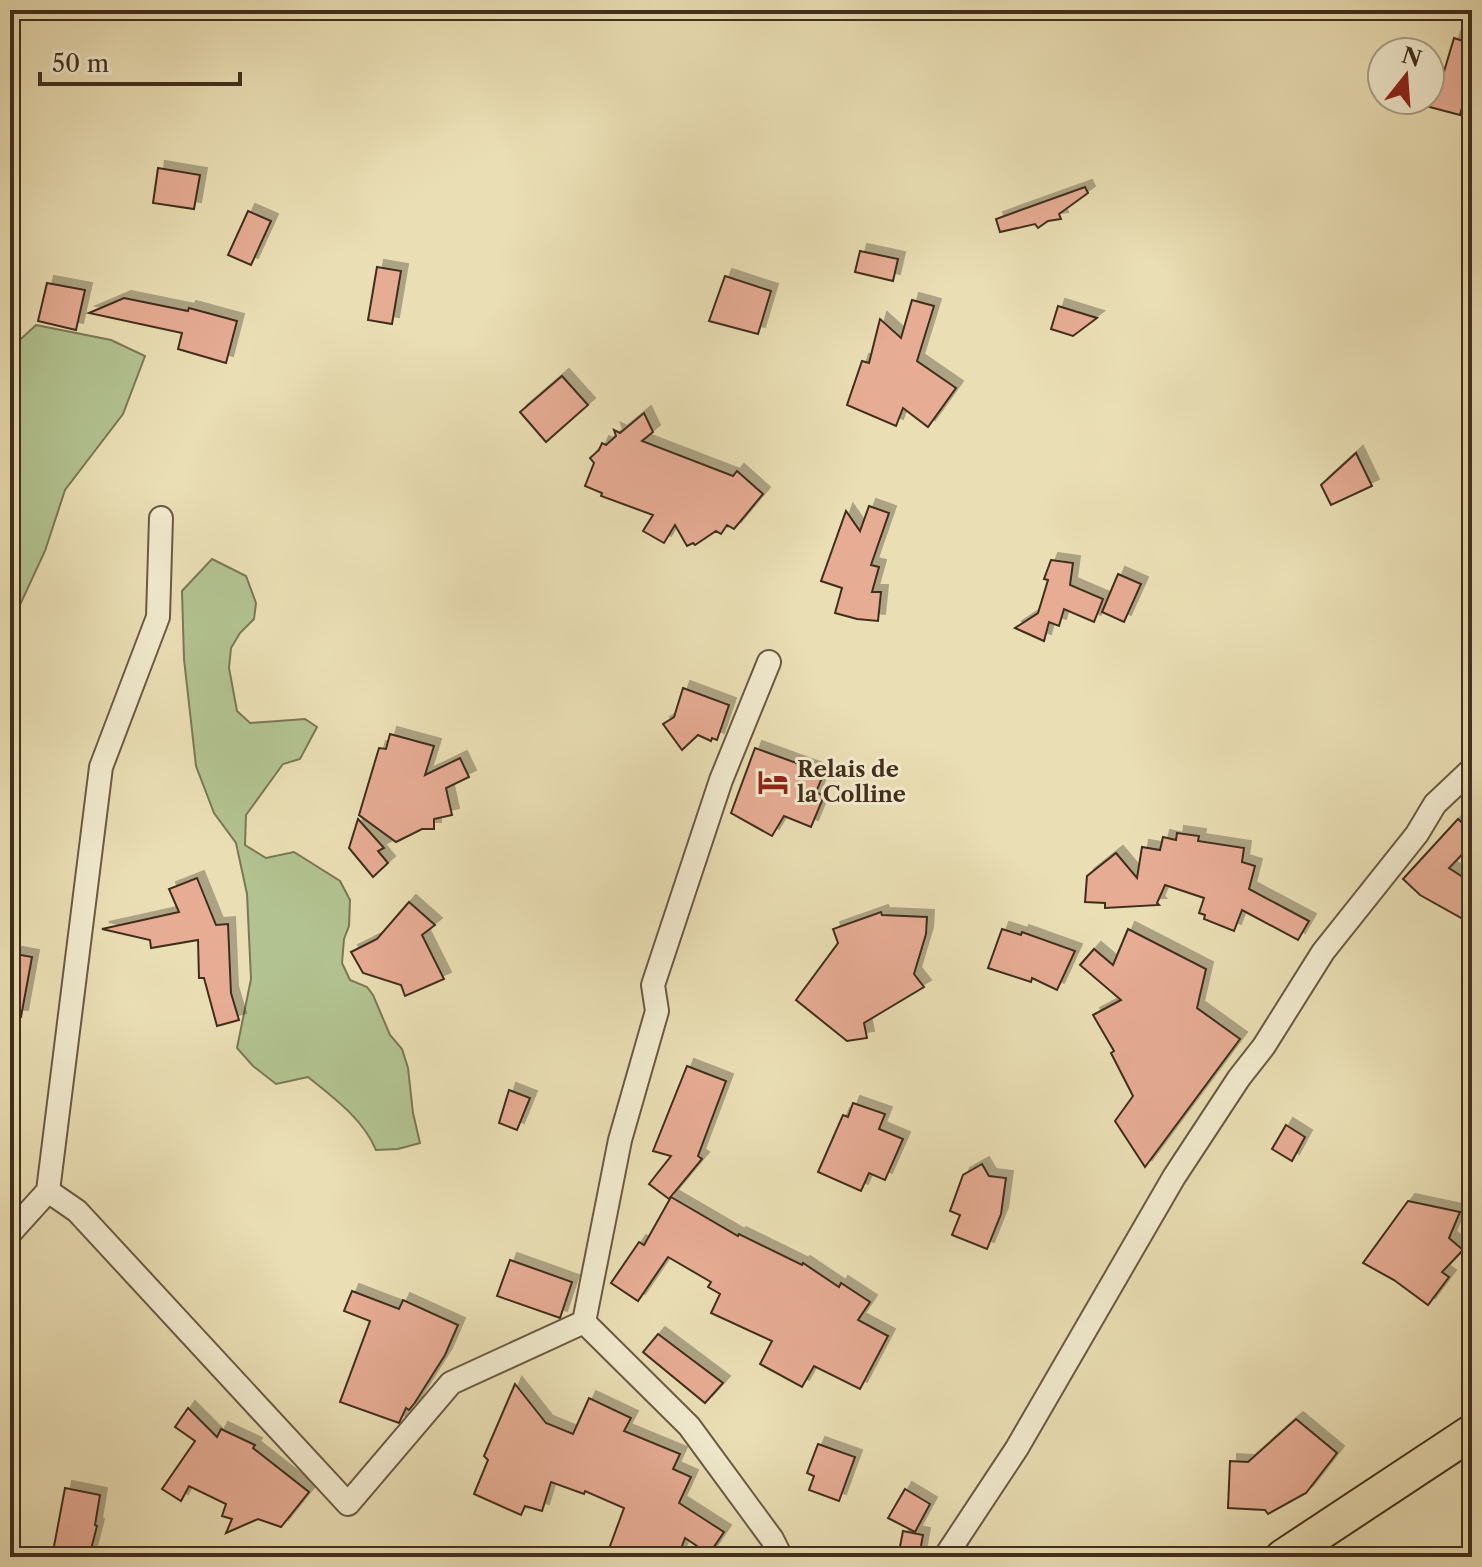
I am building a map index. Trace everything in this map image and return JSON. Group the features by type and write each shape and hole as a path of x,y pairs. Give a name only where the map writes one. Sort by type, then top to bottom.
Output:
{"main road":[{"path":"1283,1557 1472,1432"}],"street":[{"path":"10,1233 48,1191 101,767 158,617 161,518"},
{"path":"584,1322 620,1140 657,1011 653,985 721,780 769,662"},
{"path":"945,1557 1017,1448 1174,1177 1239,1078 1264,1046 1323,952 1417,834 1435,804 1472,769"},
{"path":"48,1191 77,1211 348,1504 451,1383 584,1322"},
{"path":"584,1322 689,1426 772,1539 781,1557"}],"green space":[{"path":"36,325 111,340 145,356 123,414 65,490 45,551 10,620 10,349"},
{"path":"212,559 246,576 256,603 254,619 231,648 229,668 237,711 250,723 305,719 317,727 300,759 283,764 246,815 245,845 266,858 294,852 340,881 350,900 342,963 350,980 367,987 373,995 390,1035 402,1049 420,1143 398,1149 376,1150 356,1119 308,1077 276,1084 237,1048 251,979 247,894 236,843 214,813 196,766 184,659 182,591"}],"building":[{"path":"1454,38 1472,44 1472,71 1460,115 1446,111 1446,65"},
{"path":"158,168 200,175 194,209 153,203"},
{"path":"1085,187 1088,193 1059,214 1061,219 1048,221 1038,228 1035,224 1000,232 996,219"},
{"path":"248,211 271,221 251,265 228,255"},
{"path":"860,251 898,259 893,281 855,272"},
{"path":"377,267 401,271 392,324 368,320"},
{"path":"725,276 771,291 758,334 709,321"},
{"path":"47,283 85,290 76,330 38,321"},
{"path":"124,298 188,311 189,308 237,321 226,363 178,349 182,333 89,313"},
{"path":"912,300 934,306 917,361 956,388 928,427 903,408 896,426 847,405 862,361 869,363 880,319 901,338"},
{"path":"1058,306 1097,318 1073,336 1051,329"},
{"path":"562,376 588,405 546,442 520,412"},
{"path":"644,413 653,432 642,441 733,476 737,471 763,494 734,529 727,525 721,534 716,531 695,545 687,546 675,525 664,543 643,531 653,515 601,496 602,493 585,486 594,463 590,458 602,443 606,445 616,436 614,430 620,433"},
{"path":"1356,453 1372,486 1331,505 1321,485"},
{"path":"869,506 889,513 871,565 879,567 872,592 881,592 878,621 835,613 842,588 821,581 846,511 860,531"},
{"path":"1051,560 1073,563 1070,585 1103,599 1094,622 1064,609 1059,626 1049,622 1044,641 1015,628 1038,613"},
{"path":"1118,574 1141,584 1124,622 1102,612"},
{"path":"683,688 729,705 717,740 712,738 711,741 698,735 682,750 663,724 674,717"},
{"path":"390,734 434,746 425,775 460,758 469,777 446,788 452,815 434,819 434,829 422,829 396,842 359,815 379,748 386,749"},
{"path":"755,748 824,773 816,792 824,796 811,827 784,816 772,836 731,813"},
{"path":"358,819 384,848 378,851 388,863 373,877 349,848"},
{"path":"1458,819 1472,832 1472,844 1449,868 1472,883 1472,924 1420,895 1403,879"},
{"path":"1177,833 1199,836 1198,841 1244,848 1242,862 1255,866 1249,889 1309,921 1298,940 1242,910 1234,931 1204,919 1205,915 1199,913 1204,898 1165,885 1157,903 1159,905 1105,908 1105,903 1085,902 1087,876 1116,853 1137,878 1142,847 1160,850 1163,837 1176,840"},
{"path":"197,878 216,925 228,924 231,993 239,1020 217,1026 204,978 199,978 198,940 151,948 150,940 102,929 179,912 169,889"},
{"path":"409,902 435,925 422,935 444,979 405,996 401,985 363,973 351,952 377,939"},
{"path":"881,912 882,915 927,917 926,934 914,974 924,987 864,1023 867,1038 847,1041 796,1000 838,943 833,929"},
{"path":"1002,929 1021,935 1022,932 1075,951 1057,990 1032,978 1031,982 988,968"},
{"path":"1128,929 1206,969 1197,1008 1240,1039 1145,1167 1115,1121 1133,1096 1111,1053 1114,1051 1093,1015 1121,1000 1080,965 1094,949 1113,965"},
{"path":"10,953 32,957 21,1017 10,1016"},
{"path":"687,1066 726,1081 698,1156 702,1159 669,1199 649,1184 671,1156 653,1151"},
{"path":"509,1090 530,1098 517,1130 499,1123"},
{"path":"853,1103 885,1114 879,1129 903,1139 885,1180 869,1173 861,1191 818,1172 843,1115 848,1117"},
{"path":"1286,1125 1305,1137 1292,1161 1272,1149"},
{"path":"982,1164 989,1176 1006,1178 1001,1214 987,1249 952,1235 960,1215 950,1211 963,1175"},
{"path":"671,1197 738,1236 803,1263 839,1287 841,1283 870,1302 858,1320 888,1336 860,1389 814,1366 802,1387 760,1364 772,1341 711,1313 720,1294 708,1287 711,1282 668,1257 638,1301 611,1283 639,1242 644,1245"},
{"path":"1408,1201 1460,1212 1449,1238 1463,1250 1442,1272 1449,1277 1428,1305 1394,1280 1363,1263"},
{"path":"510,1260 572,1282 560,1318 497,1296"},
{"path":"352,1291 399,1309 403,1300 458,1325 445,1355 414,1404 409,1410 406,1408 399,1423 340,1402 370,1321 344,1311"},
{"path":"658,1334 723,1383 705,1403 643,1352"},
{"path":"515,1384 546,1423 573,1434 589,1398 631,1418 624,1431 680,1454 673,1469 691,1477 679,1503 724,1532 709,1554 685,1538 678,1557 606,1557 624,1508 585,1491 584,1494 551,1482 542,1511 525,1506 521,1515 474,1494 488,1460 484,1456"},
{"path":"188,1408 217,1437 221,1429 255,1445 253,1448 309,1492 281,1527 258,1519 226,1533 232,1519 222,1516 226,1504 189,1486 181,1501 162,1489 195,1441 175,1427"},
{"path":"1296,1419 1337,1453 1306,1493 1268,1514 1265,1510 1228,1508 1230,1461 1248,1462"},
{"path":"818,1444 855,1457 839,1501 809,1490 814,1476 807,1473"},
{"path":"65,1488 100,1495 97,1526 89,1557 52,1557"},
{"path":"905,1489 930,1504 915,1532 888,1518"},
{"path":"903,1531 923,1535 919,1557 898,1557"}],"place":[{"name":"Relais de la Colline","path":"773,782"}]}
